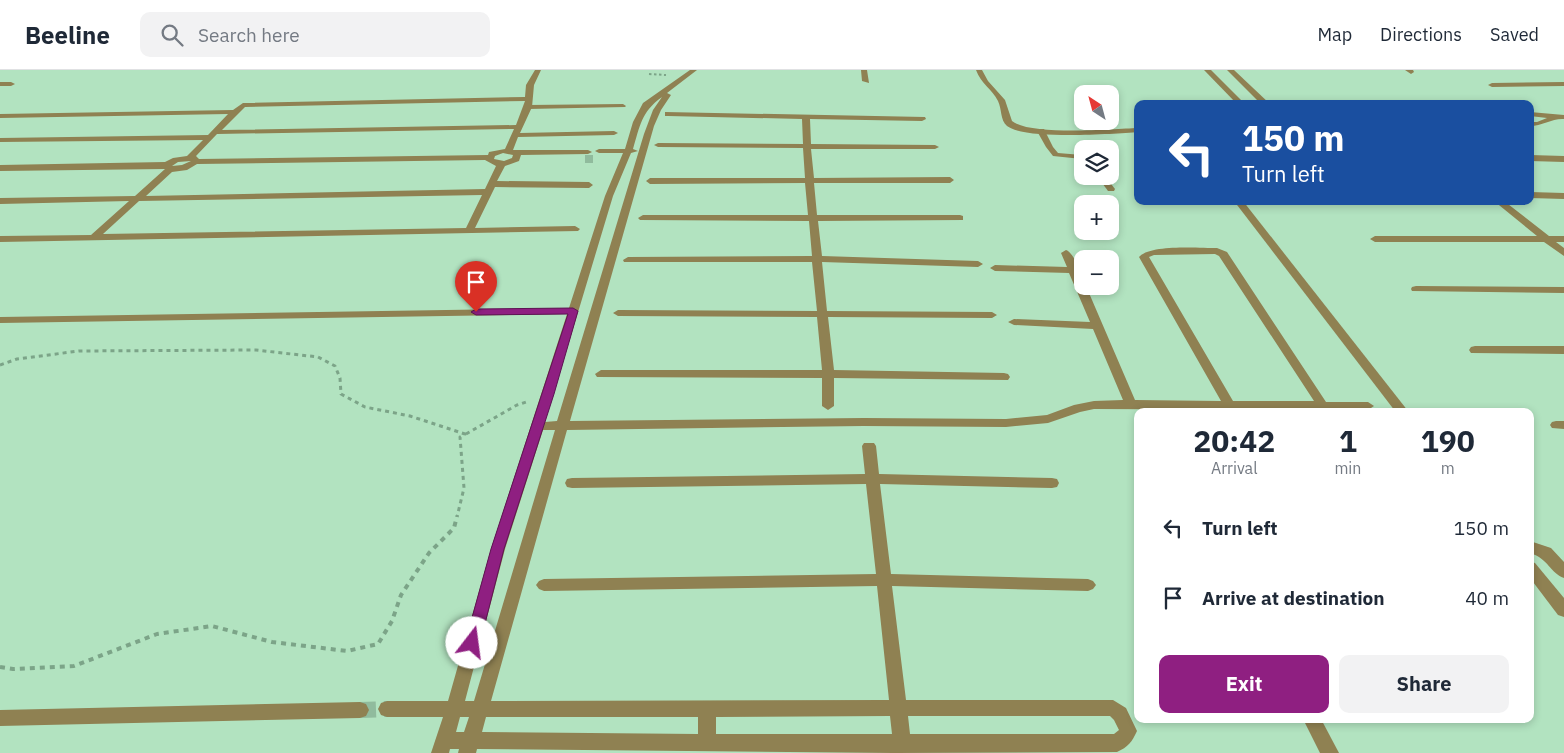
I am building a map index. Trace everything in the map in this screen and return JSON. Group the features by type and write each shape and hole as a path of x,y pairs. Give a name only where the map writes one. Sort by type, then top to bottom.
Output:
{"street":[{"path":"469,231 502,164 513,155 517,131 529,103 530,86 538,70"},
{"path":"469,747 641,155 660,114 658,105 670,89 694,70"},
{"path":"387,709 454,707 1113,708 1120,714 1128,731 1124,738 1117,743 903,748 708,742 442,746 454,707 498,549 609,196 641,113 646,105 704,70"},
{"path":"864,70 866,81"},
{"path":"979,70 985,84 1000,98 1008,122 1012,125 1042,131 1134,130"},
{"path":"1207,70 1237,100"},
{"path":"1230,70 1262,100"},
{"path":"0,84 11,84"},
{"path":"1492,85 1564,84"},
{"path":"106,238 192,160 213,134 243,105 529,103"},
{"path":"0,116 235,112"},
{"path":"641,113 922,119"},
{"path":"1534,114 1560,117"},
{"path":"806,116 816,259 828,374 828,406"},
{"path":"1534,124 1560,117"},
{"path":"0,140 213,134 517,131 614,133"},
{"path":"658,145 935,147"},
{"path":"92,238 176,160 489,157 497,152 513,155 587,155"},
{"path":"598,155 641,155"},
{"path":"489,157 491,162 502,164"},
{"path":"1534,158 1564,159"},
{"path":"0,168 183,168"},
{"path":"650,181 950,180"},
{"path":"0,201 150,199 589,185"},
{"path":"1534,195 1564,196"},
{"path":"1241,205 1400,408"},
{"path":"1503,205 1564,253"},
{"path":"643,218 960,218"},
{"path":"0,240 575,229"},
{"path":"1375,239 1564,239"},
{"path":"1230,406 1144,257 1147,254 1154,252 1217,251 1223,254 1323,406"},
{"path":"1066,253 1131,404"},
{"path":"628,260 816,259 978,264"},
{"path":"995,268 1072,270"},
{"path":"1416,289 1564,290"},
{"path":"0,320 573,311"},
{"path":"618,313 992,315"},
{"path":"1014,322 1096,326"},
{"path":"1475,350 1564,350"},
{"path":"601,374 828,374 1004,377"},
{"path":"538,426 864,422 1006,424 1048,419 1078,408 1094,405 1368,406"},
{"path":"869,446 903,748"},
{"path":"572,483 874,479 1052,483"},
{"path":"1534,548 1546,552 1564,572"},
{"path":"1534,572 1564,610"},
{"path":"544,585 885,580 1088,585"},
{"path":"707,708 708,742"},
{"path":"0,718 360,710"},
{"path":"1314,723 1330,753"}],"lane":[{"path":"529,103 623,106"},
{"path":"1042,131 1053,154 1074,157"},
{"path":"1108,185 1111,189"}],"path":[{"path":"0,365 25,358 79,351 256,350 318,357 335,366 340,378 341,394 348,401 371,409 408,416 466,434"},
{"path":"0,667 13,669 74,666 157,634 212,626 272,642 347,651 378,644 392,621 401,595 429,553 454,528 464,488 460,437 517,405 548,394"}],"tunnel":[{"path":"585,159 596,159"},
{"path":"360,710 387,709"}],"route":[{"path":"472,643 498,549 573,311 476,312"}]}
